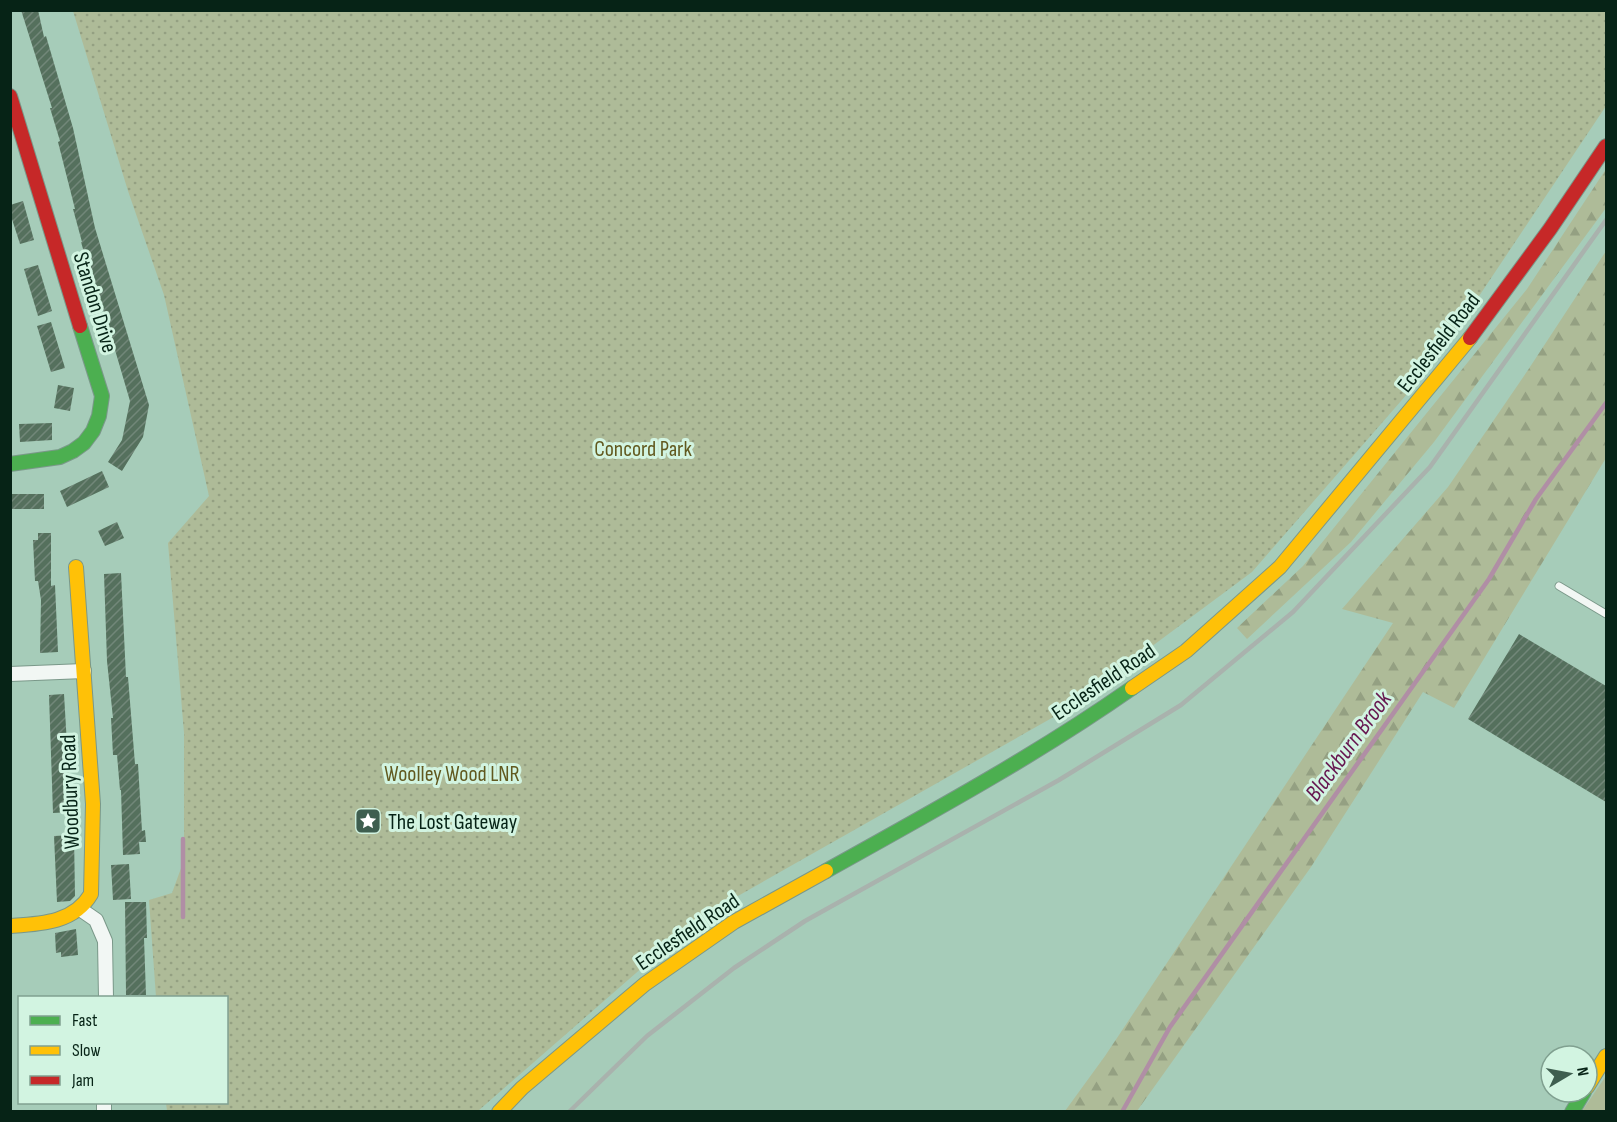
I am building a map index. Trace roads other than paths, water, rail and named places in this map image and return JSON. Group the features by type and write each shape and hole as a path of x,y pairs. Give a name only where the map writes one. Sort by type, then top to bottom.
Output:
{"main road":[{"name":"Standon Drive","path":"10,96 102,396 101,410 95,427 75,452 58,459 10,464"},
{"name":"Ecclesfield Road","path":"499,1112 522,1088 645,984 734,922 935,810 1086,720 1186,651 1280,567 1466,344 1550,229 1606,146"},
{"name":"Woodbury Road","path":"76,567 93,804 91,894 87,903 80,909"},
{"path":"10,926 31,925 61,919 80,909"}],"street":[{"path":"10,674 84,671"},
{"path":"80,909 96,920 105,941 106,996"}],"lane":[{"path":"1559,586 1606,614"}],"waterway":[{"name":"Blackburn Brook","path":"1122,1112 1170,1027 1489,579 1536,499 1606,403"},
{"path":"183,839 183,917"}],"railway":[{"path":"569,1112 647,1036 734,968 805,921 1059,780 1181,705 1293,612 1430,467 1606,220"}],"place":[{"name":"The Lost Gateway","path":"368,821"}],"park label":[{"name":"Concord Park","path":"643,448"},
{"name":"Woolley Wood LNR","path":"452,773"}]}
